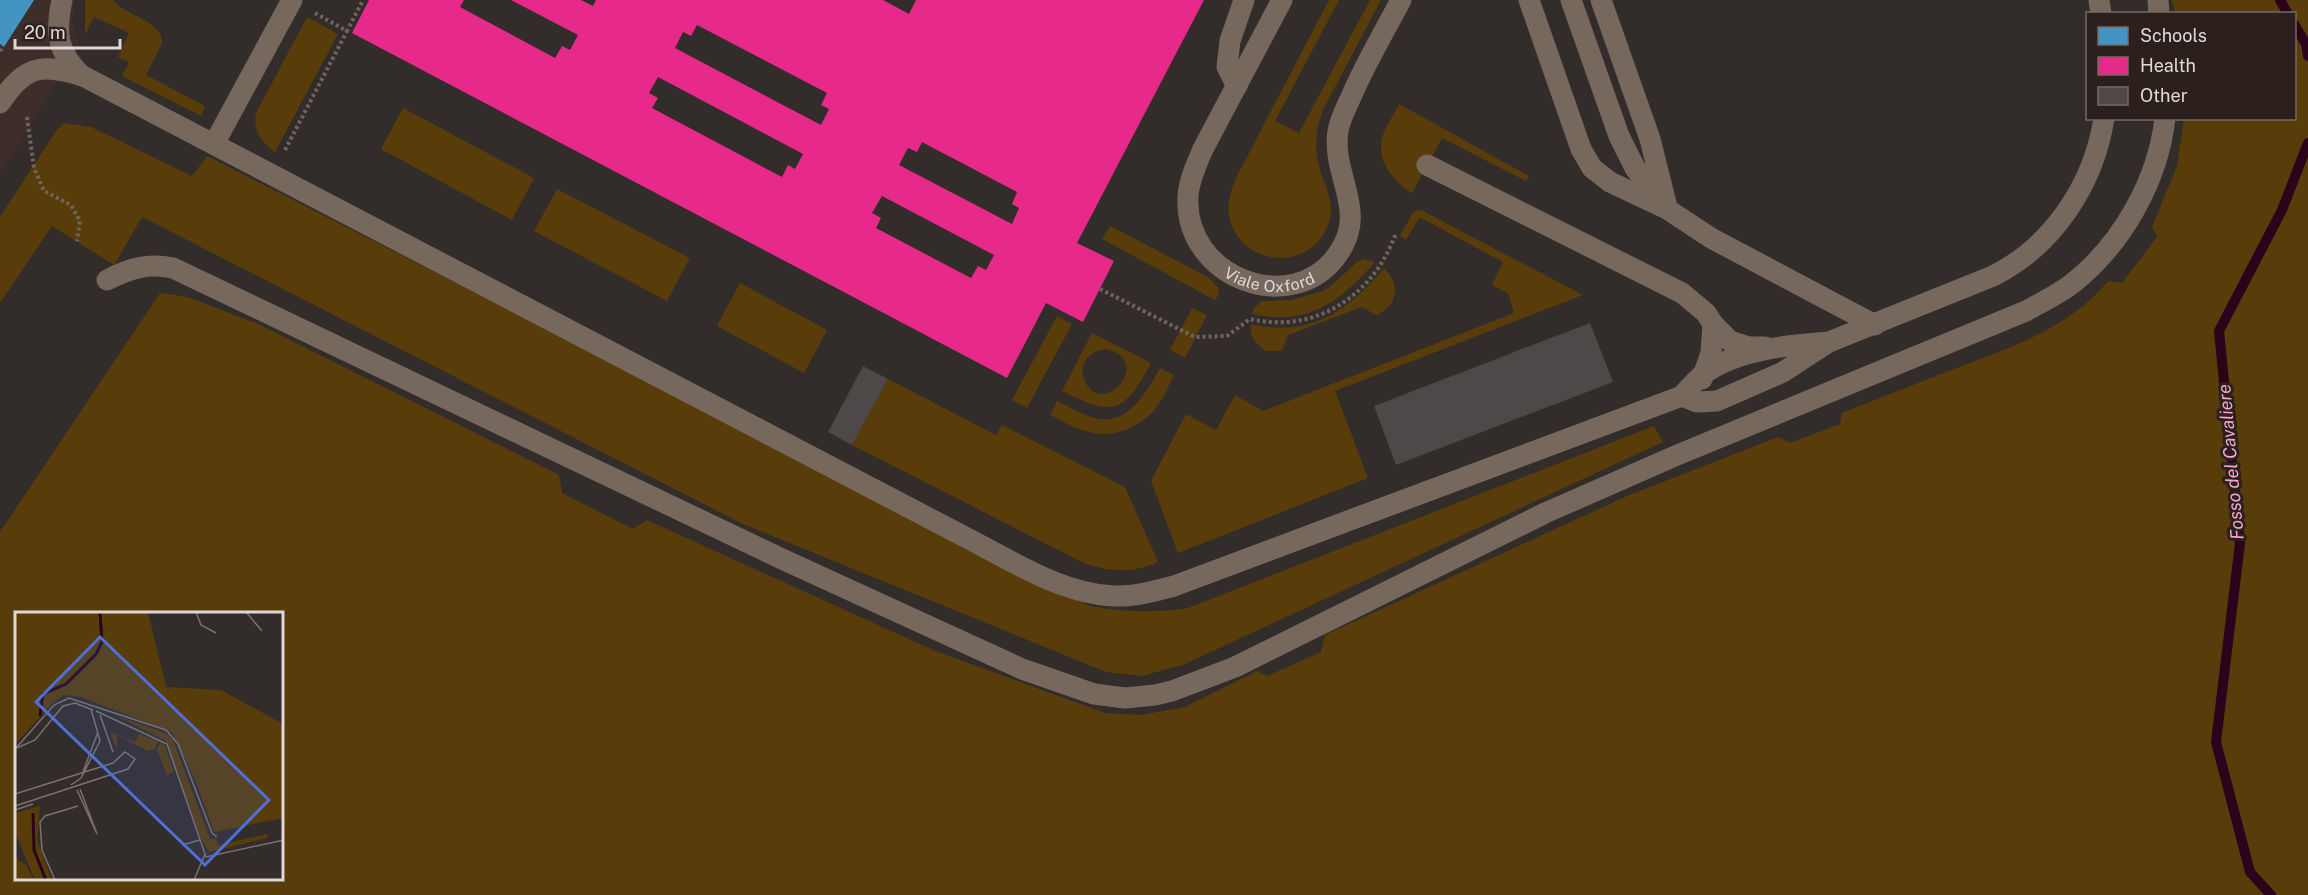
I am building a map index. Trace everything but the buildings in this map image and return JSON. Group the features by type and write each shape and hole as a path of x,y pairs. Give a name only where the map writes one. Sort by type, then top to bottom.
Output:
{"lane":[{"path":"62,0 58,36 67,59 82,76"},
{"path":"214,144 292,0"},
{"path":"1237,87 1227,68 1230,41 1244,0"},
{"name":"Viale Oxford","path":"1282,0 1203,149 1188,197 1191,226 1208,258 1234,276 1269,286 1301,282 1323,271 1331,264 1348,237 1352,210 1340,165 1338,150 1340,123 1365,68 1401,0"},
{"path":"1529,0 1581,149 1592,168 1610,182 1667,209 1711,238 1875,324"},
{"path":"1571,0 1624,146 1644,181 1667,209"},
{"path":"1601,0 1650,139 1667,209"},
{"path":"0,103 17,81 27,74 51,67 82,76 977,543 1062,584 1101,595 1134,594 1174,586 1682,396 1705,373 1775,346"},
{"path":"1682,396 1697,402 1717,401 1783,372 1829,342 1993,276 2028,254 2053,230 2083,183 2096,151 2104,120"},
{"path":"107,280 136,267 154,265 173,268 760,549 1022,669 1101,695 1139,698 1172,691 1235,667 1501,534 1582,497 2026,311 2051,297 2072,284 2092,267 2128,219 2156,162 2165,120"},
{"path":"1427,165 1668,286 1696,303 1730,341 1739,345 1775,346 1829,342"},
{"path":"1713,324 1711,353 1701,381 1703,391 1708,397 1717,401"}],"path":[{"path":"272,175 363,0"},
{"path":"311,10 347,31"},
{"path":"17,81 26,111 34,168 44,191 71,205 76,213 80,221 77,242"}],"shaded area":[{"path":"0,0 75,0 73,23 79,47 0,174"},
{"path":"85,0 113,0 156,29 161,35 162,43 146,75 205,106 201,116 122,76 129,62 118,57 129,33 94,17 85,35"},
{"path":"1329,0 1339,0 1275,121 1299,133 1370,0 1381,0 1324,108 1318,128 1317,155 1331,207 1328,225 1313,247 1286,258 1272,257 1258,253 1236,234 1229,214 1230,197 1237,176"},
{"path":"2172,0 2308,0 2308,895 0,895 0,532 160,293 188,297 258,324 559,475 562,493 633,529 647,520 933,650 1105,713 1141,715 1185,707 1257,671 1267,676 1321,652 1325,635 1627,496 1778,437 1790,443 1840,424 1842,413 2037,335 2076,312 2108,281 2122,283 2157,237 2152,227 2177,166 2184,120 2296,120 2296,12 2175,12"},
{"path":"307,17 338,34 275,152 259,135 255,119 256,113"},
{"path":"1399,104 1529,176 1526,181 1442,138 1412,193 1393,177 1382,154 1383,134"},
{"path":"403,108 534,178 512,220 381,149"},
{"path":"64,123 91,127 192,176 207,156 1090,606 1139,611 1188,608 1654,426 1663,442 1185,664 1142,676 1106,672 743,524 142,217 114,265 52,226 0,303 0,217 56,131"},
{"path":"557,189 690,258 667,301 534,231"},
{"path":"1421,210 1583,295 1335,391 1368,478 1178,553 1151,481 1186,414 1216,430 1235,395 1263,411 1514,313 1508,293 1492,285 1503,262 1421,218 1406,240 1400,236 1412,214"},
{"path":"1110,226 1208,277 1219,288 1218,296 1215,300 1102,239"},
{"path":"1364,259 1375,262 1348,289 1321,308 1290,317 1252,314 1255,307 1262,301 1291,300 1323,291 1358,261"},
{"path":"1384,268 1393,281 1395,294 1389,306 1376,315 1362,307 1288,335 1282,351 1266,351 1252,336 1251,324 1292,327 1310,324 1326,317 1356,297"},
{"path":"740,283 827,330 804,373 717,326"},
{"path":"1192,308 1207,315 1185,358 1170,350"},
{"path":"1057,316 1072,324 1027,408 1012,400"},
{"path":"1092,333 1151,363 1133,393 1116,406 1094,405 1062,391","holes":["1104,349 1119,355 1126,364 1126,374 1120,384 1112,391 1101,394 1092,391 1083,374 1082,368 1086,360 1089,356"]},
{"path":"1160,368 1174,375 1165,394 1153,412 1128,429 1099,434 1079,429 1050,415 1057,401 1091,417 1115,418 1125,413 1142,398"},
{"path":"888,379 996,435 1002,425 1125,487 1158,562 1131,570 1104,569 1086,564 852,445"}],"waterway":[{"name":"Fosso del Cavaliere","path":"2280,0 2287,12"},
{"name":"Fosso del Cavaliere","path":"2296,27 2306,44 2308,56"},
{"name":"Fosso del Cavaliere","path":"2271,895 2250,872 2216,742 2240,543 2219,331 2282,210 2308,143"}]}
